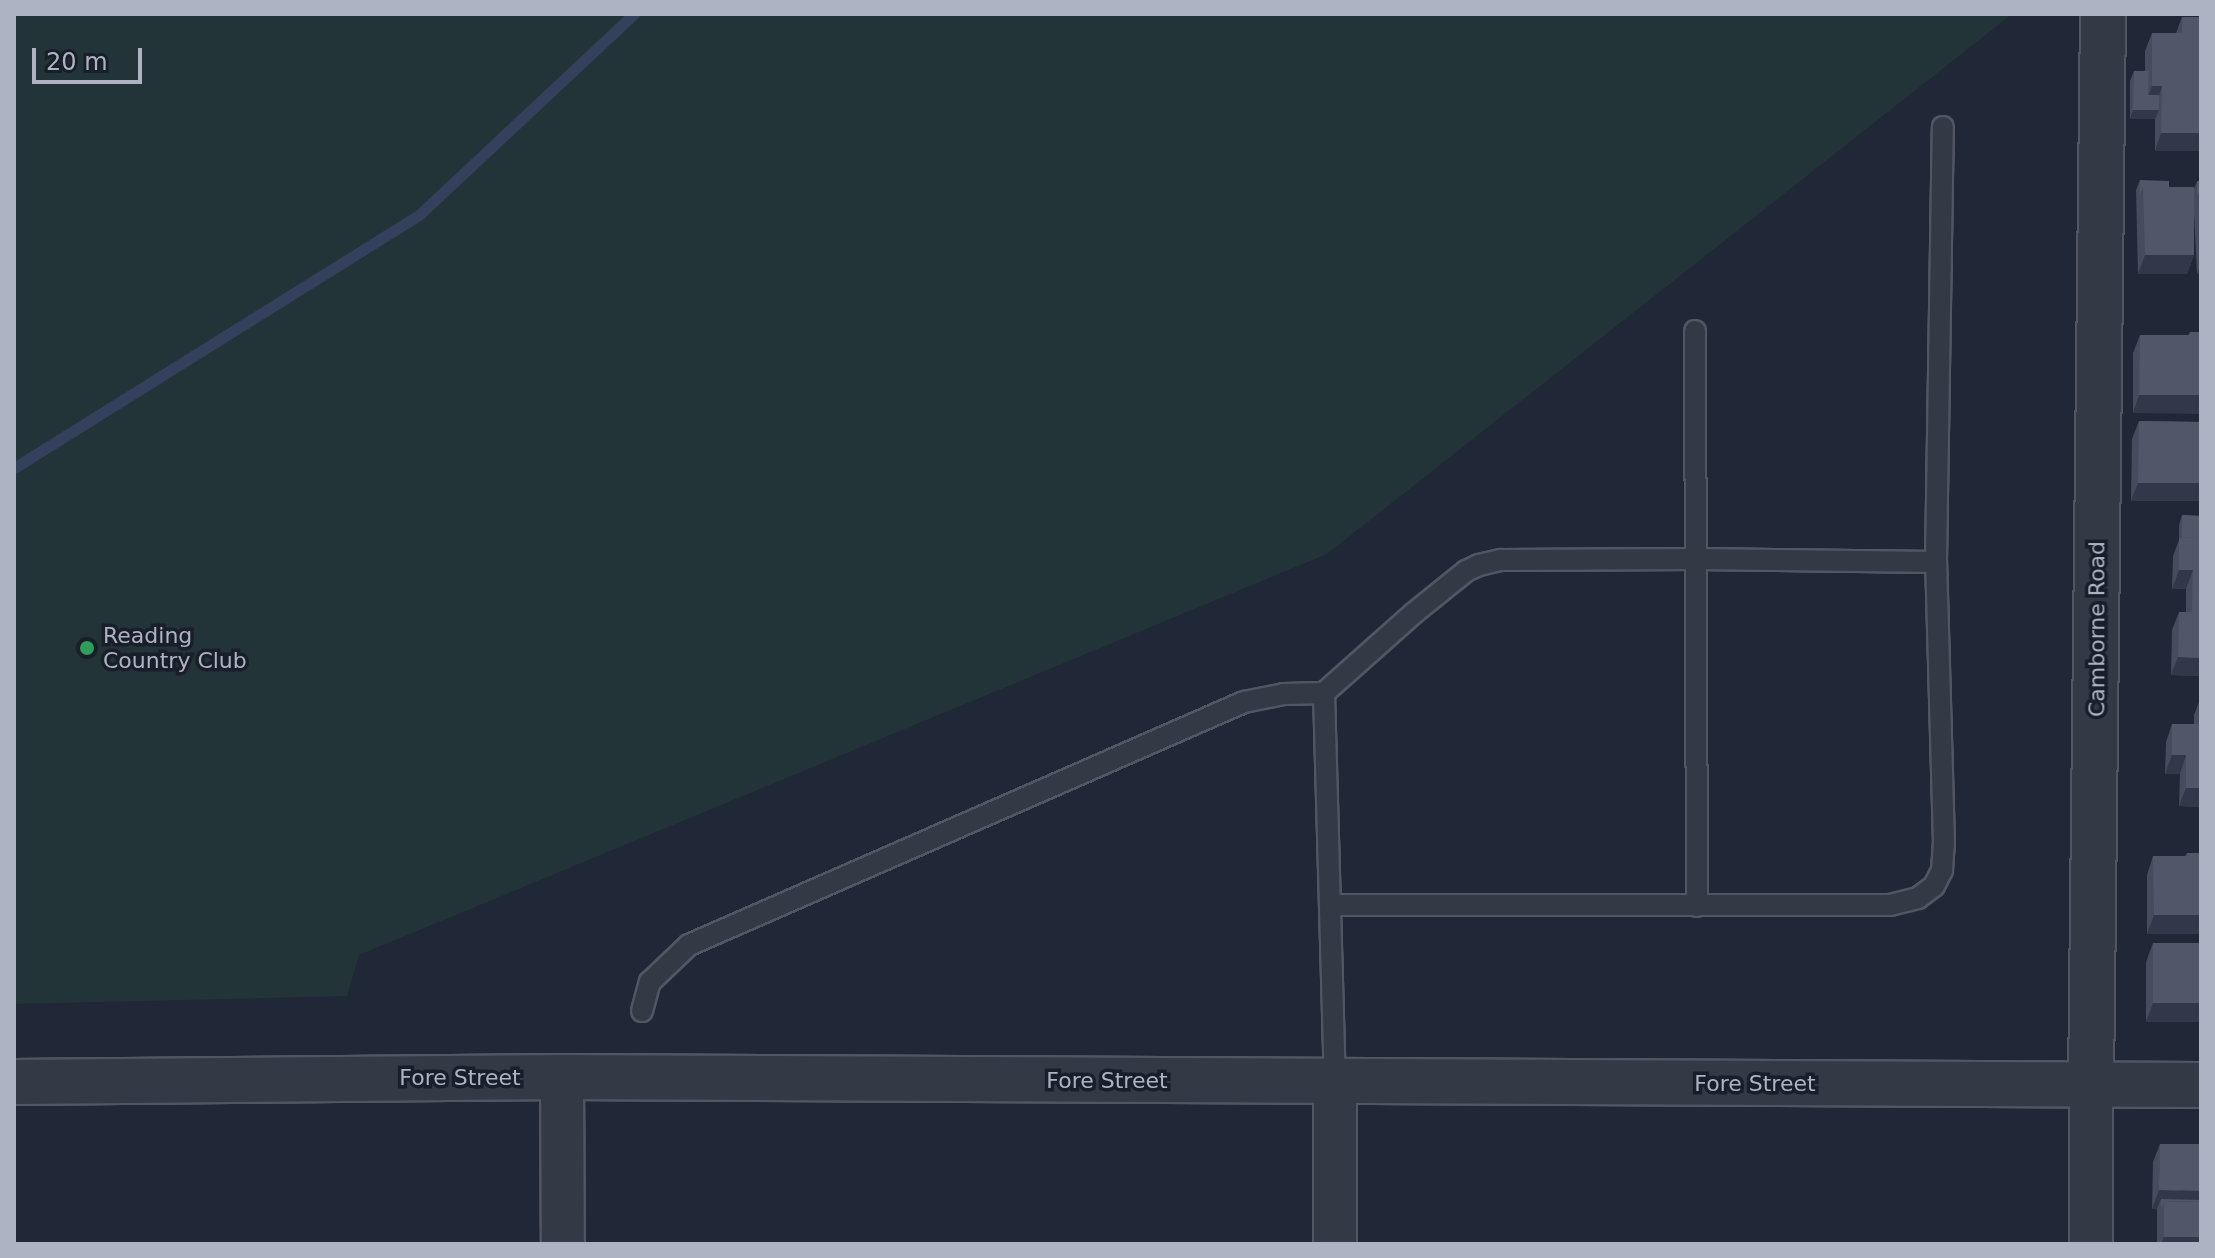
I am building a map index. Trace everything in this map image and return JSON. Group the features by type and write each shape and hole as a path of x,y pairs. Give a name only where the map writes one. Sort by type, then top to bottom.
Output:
{"street":[{"name":"Camborne Road","path":"2091,1244 2103,14"},
{"name":"Fore Street","path":"14,1082 562,1077 2201,1085"},
{"path":"562,1077 563,1244"},
{"path":"1335,1082 1335,1244"}],"lane":[{"path":"1333,905 1890,905 1918,898 1934,886 1942,870 1944,844 1936,562 1943,127"},
{"path":"1695,331 1697,906"},
{"path":"642,1011 650,982 689,945 1244,702 1284,694 1324,693 1414,613 1466,571 1479,565 1501,560 1936,562"},
{"path":"1324,693 1333,905 1335,1082"}],"shaded area":[{"name":"Reading Country Club","path":"14,14 2012,14 1327,554 359,955 347,996 14,1004"}],"building":[{"path":"2182,17 2201,17 2201,133 2161,133 2162,86 2152,86 2152,33 2182,33"},
{"path":"2134,71 2149,71 2148,95 2159,95 2159,110 2133,110"},
{"path":"2140,180 2169,181 2169,187 2143,187 2139,196"},
{"path":"2197,181 2201,181 2201,187 2197,196"},
{"path":"2143,187 2194,187 2194,255 2145,255"},
{"path":"2140,335 2201,335 2201,395 2139,395"},
{"path":"2139,421 2201,422 2201,483 2138,483"},
{"path":"2182,515 2201,516 2201,537 2182,538"},
{"path":"2201,537 2201,658 2178,657 2179,612 2192,612 2193,570 2179,570 2179,538"},
{"path":"2172,724 2201,724 2201,788 2186,788 2186,755 2172,755"},
{"path":"2187,853 2201,853 2201,856 2187,856"},
{"path":"2153,856 2201,856 2201,915 2154,915"},
{"path":"2153,943 2201,943 2201,1003 2153,1003"},
{"path":"2160,1144 2201,1144 2201,1191 2159,1190"},
{"path":"2161,1199 2201,1202 2164,1201 2161,1210"},
{"path":"2164,1201 2201,1202 2201,1237 2164,1237"}],"waterway":[{"path":"14,468 420,214 634,14"}],"place":[{"name":"Reading Country Club","path":"87,648"}]}
